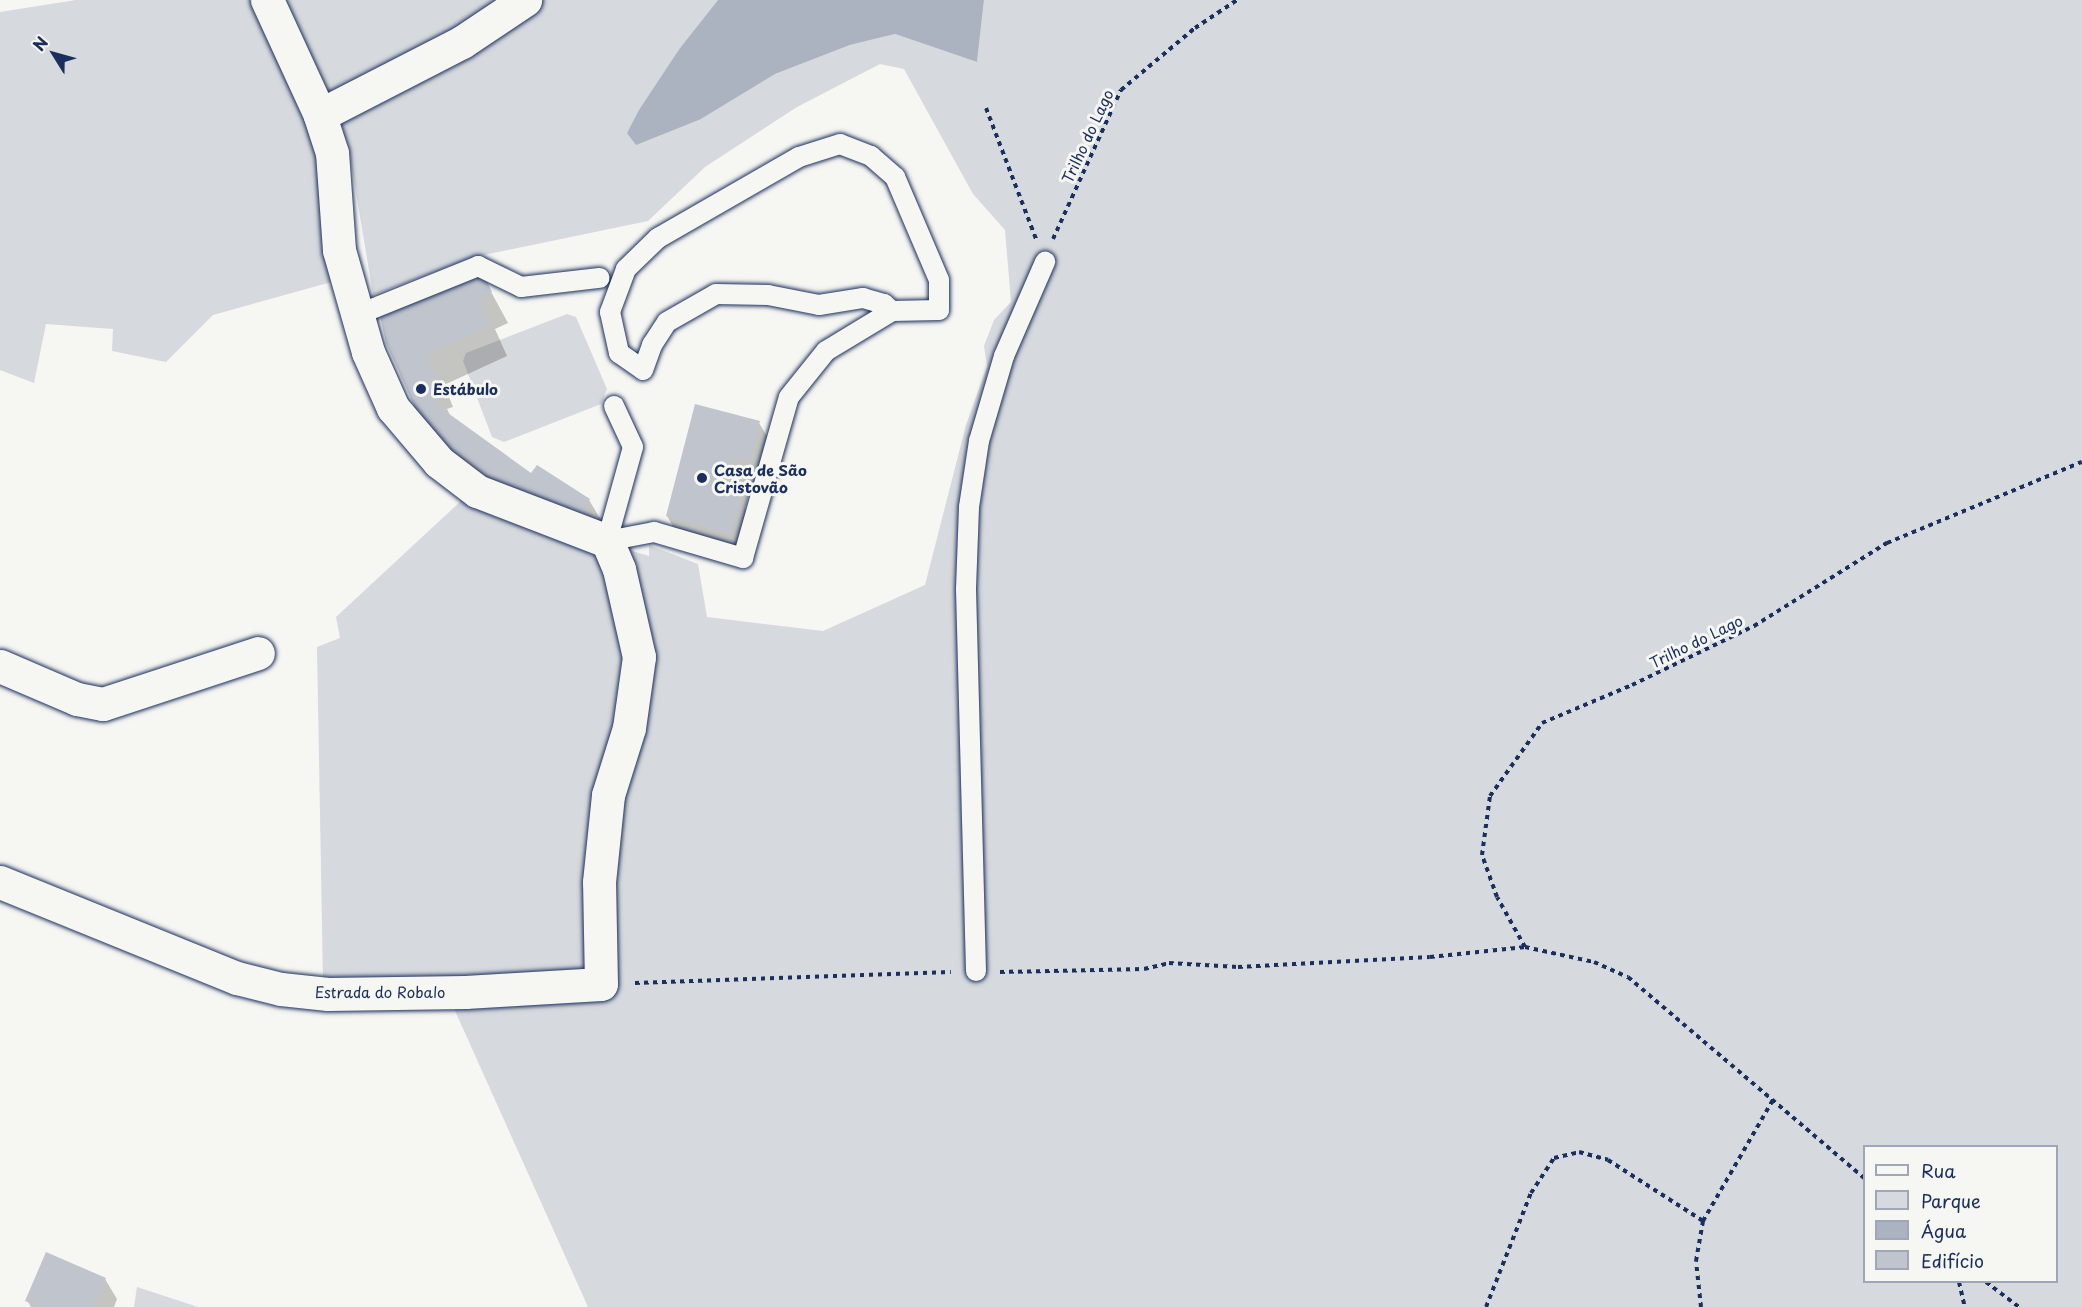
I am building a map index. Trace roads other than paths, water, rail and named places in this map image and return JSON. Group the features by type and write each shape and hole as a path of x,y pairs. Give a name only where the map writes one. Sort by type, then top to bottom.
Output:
{"street":[{"path":"267,0 320,115 332,153 339,250 368,352 393,408 439,462 477,490 607,541"},
{"path":"320,115 462,42 525,0"},
{"name":"Estrada do Robalo","path":"0,882 237,978 281,989 328,994 465,992 601,984 599,882 608,795 629,728 639,657 619,569 607,541"},
{"path":"0,666 77,699 103,704 258,653"}],"lane":[{"path":"614,406 633,447 607,541 654,532 743,558 789,398 826,351 892,311 939,310 939,280 895,177 870,156 840,144 799,157 658,238 626,269 610,312 619,353 643,370 652,345 667,322 716,294 768,295 819,306 863,298 884,304 892,311"},
{"path":"976,971 966,589 969,507 979,441 1004,356 1045,262"},
{"path":"357,315 478,266 521,287 599,278"}],"water":[{"path":"718,0 984,0 977,62 895,34 850,45 775,74 701,119 636,145 627,133 639,110 680,48"}],"place":[{"name":"Estábulo","path":"421,389"},
{"name":"Casa de São Cristovão","path":"702,478"}]}
